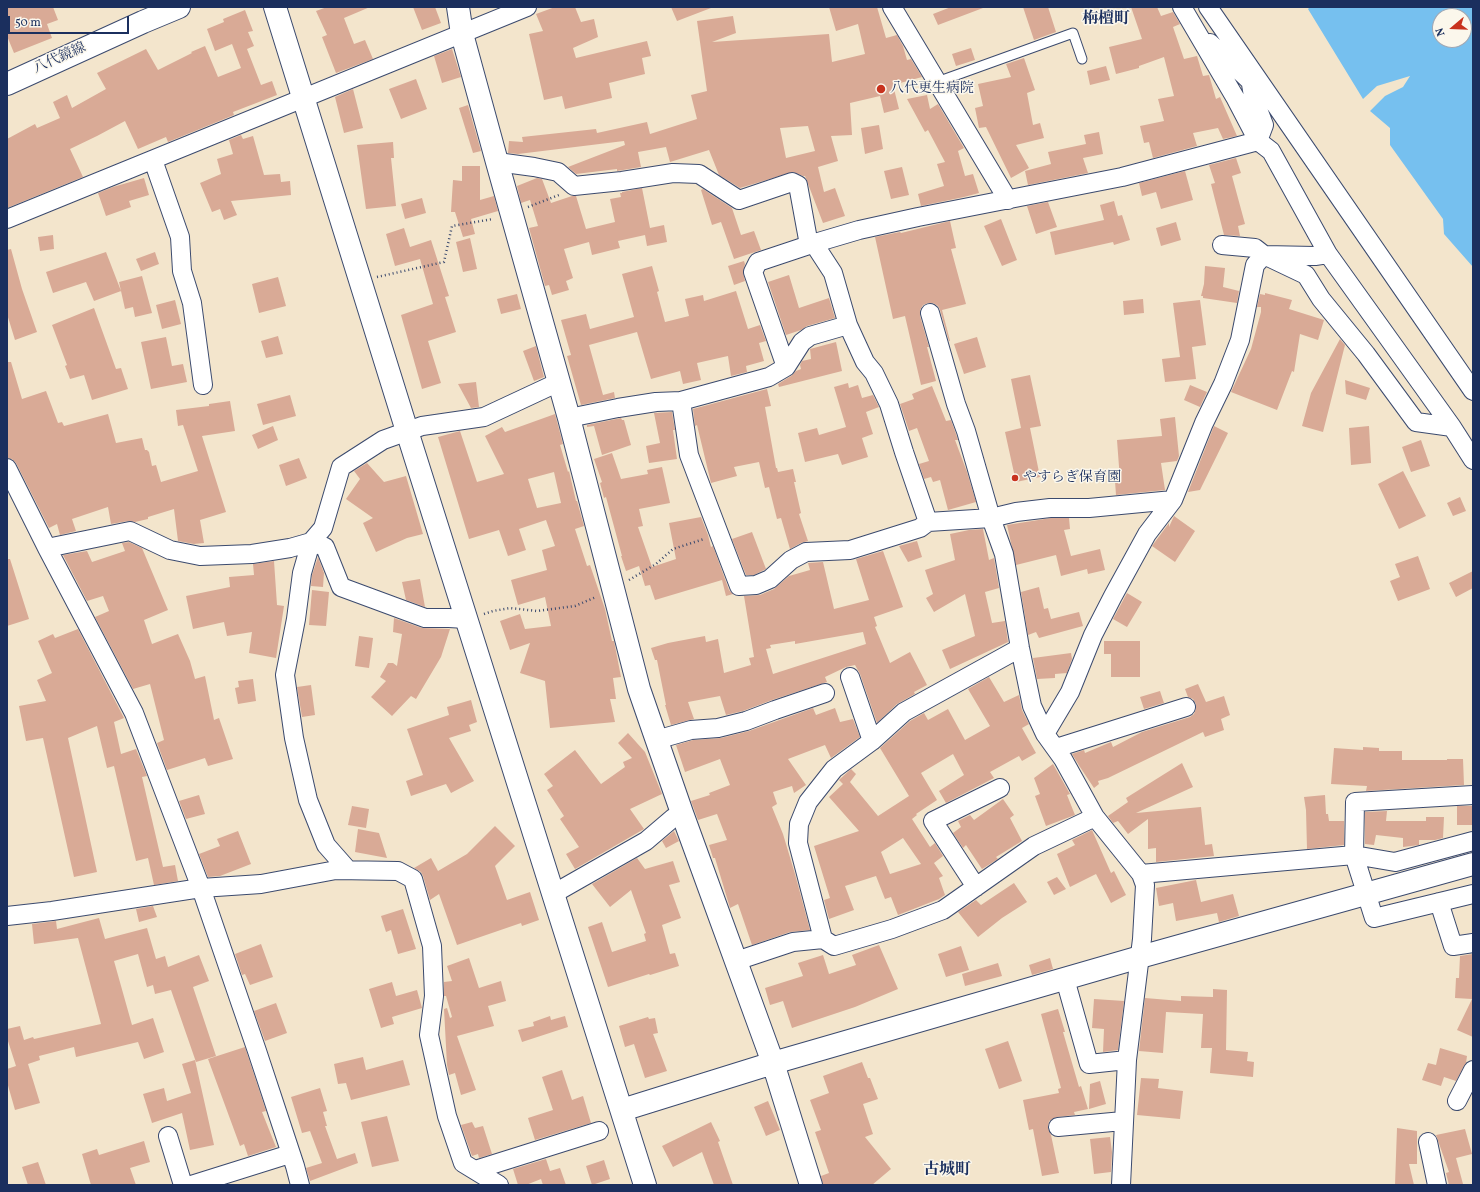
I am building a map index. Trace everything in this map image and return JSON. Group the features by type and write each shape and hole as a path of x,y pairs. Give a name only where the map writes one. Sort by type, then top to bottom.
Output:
{"street":[{"name":"八代鏡線","path":"8,78 179,7"},
{"path":"275,7 466,620 645,1185"},
{"path":"458,7 462,34 569,418 639,690 773,1063 811,1185"},
{"path":"7,220 527,7"},
{"path":"892,7 1008,200"},
{"path":"1182,7 1236,99 1258,141 1271,151 1322,255 1452,427 1473,460"},
{"path":"1208,7 1250,74 1473,391"},
{"path":"1194,28 1250,74 1253,96 1264,125 1258,141"},
{"path":"786,367 753,272 758,262 866,228 918,216 1122,177 1258,141"},
{"path":"153,160 180,237 182,271 192,303 203,385"},
{"path":"497,162 558,172 574,186 622,181 673,173 699,174 739,200 792,182 798,185 812,244 818,250 833,273 848,325 865,362 874,373 889,404 928,522"},
{"path":"1222,245 1255,248 1264,255 1306,275 1321,299 1366,354 1416,422 1452,427"},
{"path":"1045,734 1070,692 1093,635 1113,596 1147,534 1173,500 1204,423 1223,384 1240,340 1255,265 1264,255 1322,255"},
{"path":"1321,299 1322,255"},
{"path":"930,313 991,518 1004,554 1020,648 1032,706 1045,734 1056,748 1095,818 1141,874 1146,885 1140,957 1127,1060 1121,1185"},
{"path":"569,418 656,402 682,401 769,378 786,367 802,342 810,336 848,325"},
{"path":"348,870 326,845 308,800 294,738 285,675 296,619 302,573 311,542 323,528 341,467 383,440 422,426 484,417 559,382"},
{"path":"682,401 689,455 739,586 756,585 770,579 791,560 806,552 850,550 920,528 928,522 991,518 1016,512 1050,508 1089,508 1173,500"},
{"path":"7,468 47,548 134,713 201,888 257,1051 300,1185"},
{"path":"47,548 130,531 170,550 200,556 252,554 290,548 311,542 326,547 341,587 425,618 466,620"},
{"path":"823,939 798,843 799,824 808,802 834,769 872,741 904,712 1020,648"},
{"path":"850,677 872,741"},
{"path":"656,740 691,730 718,728 746,721 825,693"},
{"path":"1056,748 1186,707"},
{"path":"976,887 933,821 1000,788"},
{"path":"1473,795 1355,802 1354,855 1374,918 1473,894"},
{"path":"553,894 646,841 673,818 682,813"},
{"path":"736,961 793,942 823,939 834,946 892,929 943,910 1034,846 1095,818"},
{"path":"1141,874 1354,855 1395,862 1473,840"},
{"path":"622,1110 773,1063 1140,957 1473,864"},
{"path":"7,916 52,911 201,888 261,884 336,870 398,871 413,879 432,946 434,996 429,1035 448,1116 463,1163 499,1185"},
{"path":"1439,902 1453,946 1473,943"},
{"path":"1065,979 1089,1064 1127,1060"},
{"path":"1457,1102 1473,1070"},
{"path":"1058,1127 1123,1121"},
{"path":"474,1170 599,1131"},
{"path":"168,1136 183,1185"},
{"path":"1428,1142 1437,1185"},
{"path":"191,1185 290,1154"}],"lane":[{"path":"937,82 1074,33 1082,58"}],"path":[{"path":"360,281 444,262 452,226 495,219 568,192 574,186"},
{"path":"466,620 493,611 510,608 537,611 575,606 614,590 656,564 673,549 707,538 721,538"}],"water":[{"path":"1310,7 1473,7 1473,267 1444,234 1443,219 1390,145 1390,128 1370,111 1385,96 1403,87 1410,76 1377,86 1363,99 1308,9"}],"building":[{"path":"7,7 53,7 58,20 47,24 52,38 14,53 7,36"},
{"path":"327,7 370,7 344,18 354,44 365,40 373,59 336,73 322,37 327,35 316,11"},
{"path":"413,7 435,7 441,23 422,30"},
{"path":"555,7 575,7 581,22 594,19 598,37 573,48 576,58 647,41 651,56 642,58 645,74 609,83 612,98 565,109 562,96 544,100 529,34 543,31 536,14"},
{"path":"671,7 711,7 711,8 677,21"},
{"path":"829,7 877,7 886,38 897,35 903,46 907,60 911,59 922,77 893,85 899,109 884,113 880,96 850,103 852,135 831,136 838,161 818,167 824,192 835,188 845,216 823,223 805,176 793,172 740,188 719,175 709,150 670,162 666,147 638,152 641,167 617,171 617,169 576,174 568,167 625,145 624,141 518,154 508,153 509,141 523,142 522,137 596,129 597,133 647,122 650,134 697,119 691,95 707,91 697,21 733,16 736,33 712,42 829,34 832,62 865,54 858,24 836,31","holes":["808,126 815,151 786,158 780,128"]},
{"path":"951,7 983,8 938,25 933,14"},
{"path":"1023,7 1048,7 1056,32 1034,40"},
{"path":"1131,7 1157,7 1161,16 1173,12 1180,24 1173,27 1184,59 1197,56 1203,76 1209,75 1216,99 1220,97 1237,136 1223,139 1218,128 1193,133 1197,146 1153,158 1149,142 1144,143 1140,126 1164,121 1158,99 1174,96 1164,57 1139,66 1139,68 1116,74 1109,47 1142,39"},
{"path":"245,10 253,31 248,32 254,46 247,49 261,85 272,81 277,95 233,112 234,115 168,142 166,137 138,149 125,121 70,149 83,177 7,208 7,139 35,124 37,128 60,118 53,102 67,95 72,108 106,89 97,73 146,49 158,70 205,46 218,77 241,68 232,44 215,51 207,29 224,22 223,19"},
{"path":"971,48 975,60 956,66 952,54"},
{"path":"452,49 461,77 442,83 434,56"},
{"path":"1024,58 1035,90 1027,93 1033,125 1040,123 1044,138 1016,145 1029,168 1011,178 986,127 979,128 975,108 983,106 978,84 1011,77 1006,64"},
{"path":"1106,66 1110,80 1090,85 1087,71"},
{"path":"416,79 427,109 401,119 389,89"},
{"path":"353,89 363,128 344,133 335,97"},
{"path":"927,95 930,109 938,104 964,148 958,151 965,176 973,174 979,193 921,206 918,194 944,186 937,164 945,162 928,130 925,132 907,99"},
{"path":"468,105 481,151 473,153 459,108"},
{"path":"879,125 883,149 865,154 861,128"},
{"path":"1099,132 1103,154 1083,158 1088,173 1028,185 1025,171 1051,164 1048,152 1086,144 1084,135"},
{"path":"241,135 243,139 253,136 264,175 280,174 281,182 290,181 291,195 231,201 237,215 224,220 220,209 212,212 200,183 221,174 217,159 233,154 229,140"},
{"path":"393,142 394,158 391,158 396,206 366,209 357,145"},
{"path":"1236,158 1241,173 1232,176 1245,224 1238,226 1240,236 1224,235 1211,184 1215,183 1209,165"},
{"path":"462,166 480,166 480,200 494,196 498,211 471,219 475,234 463,237 455,212 451,212 453,180 462,181"},
{"path":"902,167 909,195 891,199 884,171"},
{"path":"1185,171 1193,200 1161,209 1156,192 1142,196 1139,183"},
{"path":"144,178 149,195 129,201 131,207 106,216 98,193"},
{"path":"537,178 542,179 551,203 576,196 586,229 615,222 610,199 621,197 620,193 622,192 642,188 650,228 664,225 667,242 647,246 645,235 618,241 620,248 592,255 589,242 564,249 573,278 566,281 569,290 552,295 549,285 545,286 529,228 538,226 530,200 521,203 517,186"},
{"path":"703,189 732,208 741,235 754,231 761,250 734,259 721,222 712,225 701,190"},
{"path":"422,198 426,213 405,219 401,204"},
{"path":"1114,201 1118,216 1122,215 1130,240 1114,245 1113,242 1055,255 1050,232 1104,220 1100,205"},
{"path":"1048,202 1057,227 1036,234 1027,206"},
{"path":"1001,219 1017,260 1002,266 984,226"},
{"path":"950,221 956,248 951,249 966,304 942,310 950,341 938,306 933,303 928,303 923,305 920,310 920,316 929,347 927,347 936,381 921,385 905,316 893,319 875,237 901,233"},
{"path":"1176,222 1181,240 1161,246 1156,228"},
{"path":"404,228 410,247 431,240 449,296 445,297 456,332 428,341 441,383 422,389 401,315 433,304 420,259 395,266 386,234"},
{"path":"53,235 54,249 40,251 38,237"},
{"path":"470,238 477,269 463,272 456,242"},
{"path":"11,249 22,289 37,332 15,340 7,314 7,250"},
{"path":"106,252 121,291 94,301 86,282 53,293 46,272"},
{"path":"155,252 159,264 141,271 136,259"},
{"path":"744,261 745,264 743,272 745,281 734,285 728,266"},
{"path":"652,266 665,322 689,316 685,299 703,295 704,301 736,291 748,329 760,325 766,341 759,343 764,361 746,366 747,372 731,376 728,356 697,363 701,380 683,384 680,371 651,379 637,332 589,345 603,395 614,392 615,398 581,405 567,356 571,355 561,320 586,314 590,329 634,317 622,274"},
{"path":"1205,266 1225,268 1223,287 1239,291 1237,303 1203,298 1203,296 1201,296 1204,284"},
{"path":"789,275 799,308 829,298 835,318 807,326 801,330 786,335 768,282"},
{"path":"142,276 152,313 135,317 133,307 125,309 119,282"},
{"path":"278,277 286,306 259,313 252,284"},
{"path":"1265,293 1292,300 1289,309 1324,320 1318,340 1300,334 1294,372 1292,371 1277,410 1231,392 1251,349 1261,312 1261,307 1257,307 1260,294 1265,295"},
{"path":"517,294 521,309 501,314 497,299"},
{"path":"1143,299 1144,313 1124,315 1123,301"},
{"path":"175,300 181,324 162,329 156,305"},
{"path":"1200,300 1206,345 1192,347 1196,379 1165,382 1162,359 1180,357 1173,303"},
{"path":"94,308 116,369 121,368 128,389 92,400 84,375 70,379 65,366 67,365 52,325"},
{"path":"278,336 283,354 266,358 261,341"},
{"path":"166,337 172,366 183,364 187,382 151,389 141,342"},
{"path":"977,337 986,367 964,374 954,344"},
{"path":"1340,339 1345,345 1323,432 1302,426 1311,393"},
{"path":"836,342 842,371 779,387 778,384 801,369 800,365 802,361 811,359 810,349"},
{"path":"536,346 544,377 534,381 523,351"},
{"path":"7,362 11,362 22,399 46,391 58,423 62,422 64,426 108,414 116,443 142,438 145,450 149,452 152,466 156,465 161,482 198,471 183,425 178,426 176,410 209,406 209,404 230,401 235,431 202,436 226,512 200,520 204,543 194,544 178,541 174,509 148,517 148,519 135,522 128,521 111,524 108,507 72,519 76,531 60,535 57,524 49,528 16,463 12,459 7,458"},
{"path":"1030,375 1041,426 1030,428 1040,477 1016,482 1005,432 1021,428 1011,379"},
{"path":"1345,380 1370,388 1366,400 1346,394"},
{"path":"476,382 479,407 471,408 458,384"},
{"path":"848,383 849,388 858,385 862,398 873,395 879,407 866,412 873,434 862,438 868,457 842,465 838,454 805,462 798,433 817,428 819,435 846,427 834,387"},
{"path":"1190,385 1207,392 1200,407 1184,400"},
{"path":"932,386 946,421 951,420 958,440 955,440 976,502 948,510 940,480 933,482 931,477 924,479 919,464 929,461 917,428 909,431 900,404 914,399 912,394"},
{"path":"767,389 771,406 765,407 776,468 778,472 793,469 796,482 794,482 801,513 799,514 808,541 790,549 781,518 777,519 769,487 765,488 759,462 734,467 737,476 711,483 697,425 695,426 693,409"},
{"path":"290,395 296,416 263,425 257,404"},
{"path":"672,412 677,459 649,463 646,446 660,443 654,413"},
{"path":"555,414 563,444 560,445 568,472 569,471 584,526 575,529 587,566 590,565 605,609 612,641 614,641 621,677 613,678 616,699 610,699 615,722 550,728 545,681 520,673 530,643 510,650 500,621 520,614 525,629 551,626 545,597 518,605 511,580 547,570 542,550 555,546 546,520 519,529 526,550 508,556 499,530 469,539 438,437 460,431 477,482 504,474 485,436 502,427 505,432","holes":["554,472 561,503 537,508 528,479"]},
{"path":"1175,417 1179,456 1177,461 1161,463 1165,490 1116,495 1115,481 1120,480 1117,440 1162,436 1160,419"},
{"path":"621,418 624,420 631,445 602,455 594,426 587,427 587,425"},
{"path":"273,426 278,440 258,449 252,435"},
{"path":"1214,426 1228,433 1200,490 1188,492"},
{"path":"1369,426 1371,463 1351,465 1349,428"},
{"path":"1421,440 1430,466 1411,472 1402,447"},
{"path":"612,453 621,479 648,474 647,470 662,467 670,503 639,509 643,526 638,527 652,567 676,559 669,523 701,517 711,547 713,546 729,590 733,594 726,596 722,580 655,600 650,585 645,586 639,566 626,571 606,497 604,498 600,483 602,482 594,459"},
{"path":"299,458 307,478 286,486 279,465"},
{"path":"367,463 384,482 406,476 423,534 407,538 376,552 363,523 373,518 346,499 360,479 354,471"},
{"path":"1403,471 1426,516 1399,529 1378,484"},
{"path":"1460,497 1466,511 1453,516 1447,503"},
{"path":"1174,516 1195,531 1175,562 1152,546 1169,523 1169,527"},
{"path":"1051,518 1069,518 1070,529 1064,530 1071,556 1100,549 1105,570 1088,574 1087,569 1061,576 1056,555 1016,565 1007,525"},
{"path":"983,529 989,560 994,558 999,588 985,592 992,623 1005,621 1008,642 950,669 942,650 975,636 965,594 934,612 926,598 933,594 925,570 955,560 950,534"},
{"path":"752,532 766,569 754,575 746,575 732,539"},
{"path":"917,541 922,557 908,562 899,546"},
{"path":"129,542 142,548 168,610 144,620 152,644 178,634 190,661 195,679 205,676 214,720 219,718 233,759 208,766 205,758 167,770 157,743 164,740 150,684 133,689 95,617 109,611 103,596 87,601 63,555 87,551 92,562 125,551 122,543"},
{"path":"883,551 903,607 874,617 877,626 875,627 890,663 910,652 927,685 897,704 877,723 860,674 855,665 846,667 825,677 827,682 743,711 726,715 720,696 688,702 694,719 671,725 665,705 657,660 655,660 651,648 705,636 706,642 718,639 724,673 751,665 749,658 754,657 744,596 760,595 774,589 789,576 810,570 808,563 823,562 834,609 869,600 856,559","holes":["863,632 866,644 773,674 766,649 771,648 770,645 795,641 795,644"]},
{"path":"1418,556 1430,589 1398,601 1390,581 1400,577 1395,564"},
{"path":"318,557 324,573 323,587 311,586 312,575"},
{"path":"7,559 10,559 29,619 7,626"},
{"path":"274,561 277,605 284,606 276,658 249,653 252,632 227,636 224,622 193,629 186,596 230,587 229,577 254,575 253,564"},
{"path":"1473,571 1473,588 1456,597 1449,583"},
{"path":"420,579 425,607 406,600 402,582"},
{"path":"1039,587 1044,609 1048,608 1051,619 1079,612 1083,626 1039,638 1036,632 1028,635 1021,592"},
{"path":"312,590 329,592 326,626 309,625"},
{"path":"1127,593 1142,602 1127,627 1113,619"},
{"path":"394,618 422,628 450,629 441,657 416,699 411,696 392,716 371,697 386,681 380,677 388,663 393,663 397,666 402,634 393,632"},
{"path":"78,629 124,718 114,722 121,754 136,749 147,776 142,777 163,867 175,865 178,881 154,885 148,858 136,861 114,766 107,768 97,726 68,738 97,872 74,877 43,738 26,741 19,706 46,701 37,680 52,673 38,641 53,634 55,638"},
{"path":"359,636 373,638 369,668 355,666"},
{"path":"1104,641 1140,641 1140,677 1111,677 1111,654 1104,654"},
{"path":"1071,653 1072,659 1067,673 1055,674 1055,678 1037,679 1033,658"},
{"path":"989,677 1004,702 1019,695 1022,710 1029,724 1022,728 1036,753 1022,761 1019,756 990,772 994,778 946,803 939,791 964,775 953,754 921,773 937,800 916,814 917,815 912,819 930,847 935,843 943,856 934,863 943,876 939,878 945,895 939,899 898,915 891,897 885,899 876,876 845,886 854,910 829,919 824,900 830,898 814,846 859,831 829,797 843,784 839,780 851,769 856,774 850,782 878,816 909,796 880,748 910,721 924,713 928,720 948,709 965,740 990,726 968,689","holes":["903,838 921,864 890,874 881,852"]},
{"path":"253,679 256,701 238,704 235,688 239,687 238,681"},
{"path":"1198,684 1206,702 1224,696 1230,715 1221,719 1224,730 1205,737 1203,732 1108,778 1098,781 1099,784 1094,788 1072,754 1084,750 1085,753 1111,742 1113,747 1142,732 1190,717 1194,714 1196,704 1193,699 1188,697 1185,689"},
{"path":"311,685 315,715 302,717 297,687"},
{"path":"1160,691 1164,703 1144,709 1140,697"},
{"path":"471,700 477,722 469,725 471,731 449,738 474,781 451,793 446,784 411,796 406,781 423,775 407,729 449,715 447,707"},
{"path":"813,708 816,715 835,708 840,722 853,719 860,737 831,758 825,745 788,759 806,785 794,793 792,786 773,792 777,804 772,807 783,834 810,930 790,932 752,945 738,904 730,908 715,858 713,858 709,845 727,840 717,814 698,820 691,801 710,795 709,793 730,785 720,759 685,772 676,745 693,740 721,738 749,731"},
{"path":"628,733 645,752 662,794 630,809 644,829 575,869 566,854 579,847 560,819 564,816 547,790 553,786 544,774 575,750 601,784 625,767 623,762 632,758 618,743"},
{"path":"1363,747 1379,748 1379,751 1402,751 1402,760 1463,759 1464,785 1366,791 1367,786 1331,784 1334,748 1363,750"},
{"path":"1182,763 1193,787 1136,813 1201,807 1205,845 1212,844 1214,856 1156,862 1156,848 1148,849 1148,819 1128,834 1118,821 1113,823 1108,816 1128,802 1126,798"},
{"path":"1053,764 1070,794 1067,795 1075,815 1046,826 1035,796 1040,794 1034,778"},
{"path":"199,795 205,814 186,819 179,801"},
{"path":"1325,795 1326,814 1328,814 1329,821 1344,821 1344,845 1307,849 1306,810 1304,797"},
{"path":"1003,799 1014,815 1010,818 1022,841 996,857 998,859 982,869 966,845 963,848 953,833 961,827 958,821 970,815 974,820"},
{"path":"352,806 369,809 366,828 348,825"},
{"path":"1457,806 1473,806 1473,825 1457,825"},
{"path":"1387,811 1386,821 1426,821 1426,817 1444,817 1443,838 1435,840 1419,840 1419,845 1403,847 1403,838 1376,835 1374,845 1365,844 1365,812"},
{"path":"495,826 515,846 495,866 507,900 530,892 539,920 522,926 521,923 457,945 439,894 430,900 421,872 414,868 431,858 438,871 467,854"},
{"path":"358,829 379,833 387,858 355,852"},
{"path":"1092,830 1111,873 1114,871 1126,895 1111,903 1096,874 1070,887 1057,854 1075,845 1072,840"},
{"path":"238,831 251,864 220,876 208,877 199,854 220,846 217,839"},
{"path":"674,831 679,841 666,848 662,841"},
{"path":"637,858 645,869 673,861 680,882 669,885 681,918 662,925 670,954 675,953 679,966 608,987 588,927 602,922 612,952 646,941 644,934 646,933 631,890 610,907 592,884"},
{"path":"1057,877 1066,889 1054,895 1047,882"},
{"path":"1196,880 1201,902 1233,894 1239,916 1219,922 1217,913 1176,921 1173,903 1159,906 1156,888"},
{"path":"1014,883 1027,902 1002,918 978,937 958,912 976,900 981,905"},
{"path":"153,906 157,917 139,922 136,909"},
{"path":"403,909 416,949 398,954 391,930 386,932 381,916"},
{"path":"99,918 105,939 147,928 156,959 165,956 168,967 199,955 209,981 193,987 216,1056 196,1062 171,990 155,994 153,985 147,987 138,954 114,961 132,1025 153,1018 164,1052 144,1059 138,1042 76,1057 74,1047 39,1056 40,1060 28,1064 40,1103 15,1110 7,1082 7,1069 16,1066 7,1038 7,1029 20,1026 24,1040 101,1024 78,938 34,944 32,924 56,921 57,929"},
{"path":"261,944 273,977 250,985 245,974 242,975 235,954"},
{"path":"879,945 898,989 855,1007 792,1028 783,1001 770,1005 765,988 803,976 798,963 823,955 829,974 856,965 852,955"},
{"path":"961,946 969,970 946,977 938,954"},
{"path":"1473,954 1473,1037 1457,1030 1472,999 1455,998 1456,978 1459,978 1460,956"},
{"path":"469,958 479,988 501,981 506,1001 488,1006 494,1026 457,1036 476,1090 461,1095 455,1073 449,1075 447,1065 444,1009 447,1008 450,1018 452,1017 446,996 444,996 444,982 452,981 447,966"},
{"path":"1050,958 1053,969 1032,975 1029,965"},
{"path":"998,963 1002,976 965,986 962,974"},
{"path":"392,982 396,996 417,990 422,1008 392,1017 394,1024 381,1028 369,989"},
{"path":"1213,989 1227,990 1226,1050 1248,1052 1247,1061 1254,1062 1253,1077 1210,1073 1212,1048 1201,1048 1203,1014 1166,1012 1163,1053 1139,1051 1145,998 1181,1001 1181,996 1213,997"},
{"path":"1094,999 1124,1001 1118,1050 1103,1052 1104,1029 1092,1028"},
{"path":"276,1003 287,1033 265,1041 254,1011"},
{"path":"1058,1009 1079,1087 1081,1086 1088,1109 1074,1112 1075,1115 1057,1117 1049,1121 1048,1128 1051,1135 1059,1173 1042,1176 1033,1129 1029,1130 1023,1100 1059,1093 1058,1089 1061,1088 1041,1014"},
{"path":"550,1016 551,1020 565,1016 568,1027 522,1042 518,1030 534,1026 533,1022"},
{"path":"648,1017 649,1019 655,1018 658,1033 653,1034 667,1071 645,1078 634,1044 625,1047 619,1026"},
{"path":"1008,1041 1022,1081 999,1089 985,1049"},
{"path":"245,1047 266,1111 262,1112 276,1147 248,1156 244,1144 240,1146 208,1059"},
{"path":"1440,1048 1467,1056 1466,1063 1456,1081 1444,1077 1441,1086 1422,1080 1428,1063 1436,1065"},
{"path":"363,1057 366,1070 403,1060 410,1085 351,1100 346,1083 338,1084 334,1064"},
{"path":"195,1060 214,1145 190,1150 182,1113 152,1123 143,1094 164,1088 167,1101 191,1093 182,1064"},
{"path":"862,1062 878,1099 863,1104 873,1134 865,1137 891,1169 872,1185 823,1185 821,1176 829,1173 815,1132 821,1130 810,1100 829,1093 823,1076"},
{"path":"562,1070 572,1100 583,1096 591,1123 535,1140 528,1118 553,1110 542,1077"},
{"path":"1141,1078 1159,1079 1158,1088 1183,1091 1180,1119 1137,1115"},
{"path":"1100,1081 1106,1104 1089,1109 1090,1084"},
{"path":"320,1088 327,1111 323,1112 327,1126 325,1126 337,1159 355,1153 358,1163 310,1181 306,1168 322,1163 310,1131 302,1133 291,1097"},
{"path":"768,1101 780,1130 766,1136 754,1107"},
{"path":"387,1116 399,1161 372,1167 361,1122"},
{"path":"472,1122 475,1128 483,1126 492,1154 479,1158 478,1154 472,1156 461,1125"},
{"path":"711,1122 720,1141 718,1142 733,1185 714,1185 702,1152 673,1167 662,1146"},
{"path":"1397,1128 1417,1131 1417,1164 1409,1164 1414,1185 1395,1185"},
{"path":"1465,1129 1472,1154 1456,1158 1463,1184 1449,1185 1446,1173 1449,1172 1436,1135"},
{"path":"1110,1137 1112,1152 1111,1172 1094,1174 1090,1139"},
{"path":"144,1141 150,1162 130,1168 136,1185 91,1185 82,1154 97,1149 99,1155"},
{"path":"546,1159 550,1171 560,1168 566,1185 543,1185 541,1179 526,1185 518,1185 513,1169"},
{"path":"604,1160 610,1179 592,1185 586,1166"},
{"path":"38,1162 46,1185 28,1185 22,1167"}],"place":[{"name":"八代更生病院","path":"881,89"},
{"name":"やすらぎ保育園","path":"1015,478"}],"district":[{"name":"栴檀町","path":"1106,20"},
{"name":"古城町","path":"947,1171"}]}
